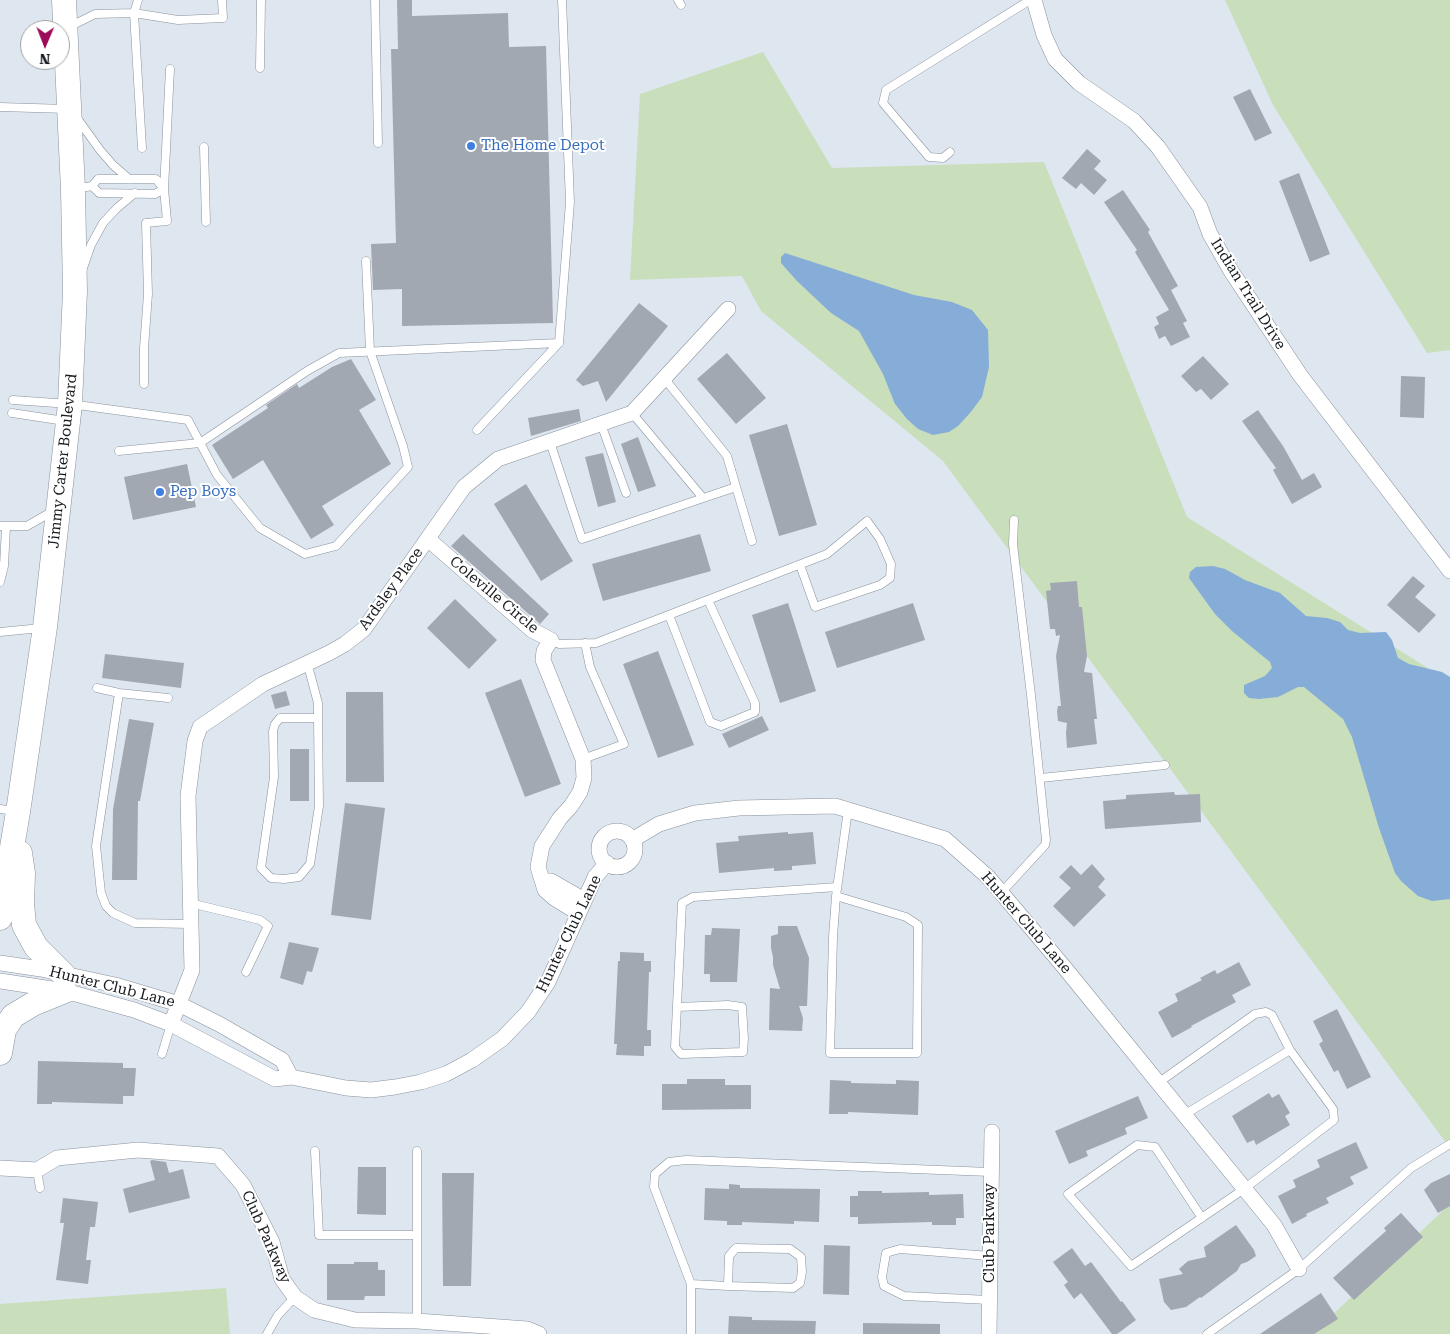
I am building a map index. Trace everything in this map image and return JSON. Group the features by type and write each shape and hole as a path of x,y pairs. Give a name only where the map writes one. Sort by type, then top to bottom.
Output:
{"main road":[{"name":"Jimmy Carter Boulevard","path":"64,0 65,20"},
{"name":"Jimmy Carter Boulevard","path":"0,918 11,815 45,627 69,412 75,291 83,188 70,109 68,70"},
{"path":"0,1053 4,1030 13,1016 64,982 36,947 24,925 22,873 11,815"}],"street":[{"name":"Indian Trail Drive","path":"1034,0 1044,35 1055,59 1079,83 1134,121 1158,147 1200,207 1210,234 1231,271 1300,375 1450,570"},
{"name":"Ardsley Place","path":"171,1024 192,970 188,796 195,740 200,727 263,684 345,644 364,629 464,486 498,459 632,413 728,309"},
{"name":"Coleville Circle","path":"428,539 532,630 551,640 544,651 543,660 583,759 584,778 580,792 552,829 542,846 538,866 544,881 545,890 554,898 581,907"},
{"name":"Hunter Club Lane","path":"632,840 659,824 695,813 739,808 835,806 945,840 977,866 1064,967 1274,1225 1299,1269"},
{"path":"619,830 631,837 632,840 636,851 629,863 615,868 603,861 598,848 605,835 619,830"},
{"name":"Hunter Club Lane","path":"0,963 41,969 64,982 171,1024 275,1079 291,1077 346,1088 371,1090 395,1087 421,1082 446,1074 472,1060 502,1039 528,1012 548,982 595,877 607,863"},
{"name":"Hunter Club Lane","path":"0,981 115,985 179,1004 219,1024 282,1060 291,1077"},
{"name":"Club Parkway","path":"989,1334 992,1132"},
{"name":"Club Parkway","path":"38,1170 57,1158 138,1150 218,1156 243,1185 272,1242 282,1279 295,1297 314,1310 355,1320 417,1321 527,1329 539,1334"},
{"path":"0,1168 38,1170"}],"lane":[{"path":"138,0 134,13 142,148"},
{"path":"70,26 95,14 134,13 178,20 223,18 222,0"},
{"path":"260,68 261,0"},
{"path":"375,0 378,143"},
{"path":"477,430 559,343 570,202 562,0"},
{"path":"950,152 943,158 929,157 883,103 886,90 1030,0"},
{"path":"144,384 144,348 148,294 146,223 168,221 164,189 170,69"},
{"path":"3,107 70,109 113,166 129,179"},
{"path":"204,147 206,222"},
{"path":"83,188 98,179 156,179 164,189"},
{"path":"83,188 99,193 155,194 164,189"},
{"path":"75,291 91,245 103,223 135,193"},
{"path":"12,414 69,412 188,420 217,475 260,528 305,554 336,546 408,467 403,446 370,352 366,261"},
{"path":"119,451 200,443 307,371 339,353 559,343"},
{"path":"664,378 727,456 752,541"},
{"path":"13,400 69,412"},
{"path":"632,413 703,498"},
{"path":"601,424 626,493"},
{"path":"550,442 582,539 736,487"},
{"path":"0,582 3,527 28,526 59,507"},
{"path":"1001,893 1045,846 1046,827 1013,544 1014,520"},
{"path":"551,640 559,644 596,643 827,554 867,521 880,540 891,564 890,578 880,585 815,607 800,565"},
{"path":"669,614 710,722 721,726 755,712 755,703 708,600"},
{"path":"0,632 45,627"},
{"path":"583,759 624,744 590,667 585,643"},
{"path":"307,662 318,703 319,806 310,864 300,877 271,878 261,868 274,777 273,731 275,724 280,718 318,718"},
{"path":"97,688 119,693 168,698"},
{"path":"119,693 96,846 101,893 106,906 113,913 135,923 191,924"},
{"path":"1041,778 1165,765"},
{"path":"836,896 906,917 918,925 917,1053 830,1053 836,896 848,810"},
{"path":"677,1007 728,1005 742,1007 743,1052 681,1054 675,1047 682,903 693,897 837,887"},
{"path":"190,903 260,920 268,926 246,972"},
{"path":"1158,1083 1254,1014 1266,1012 1272,1015 1290,1050 1333,1108 1334,1120 1244,1189 1202,1218 1131,1266 1068,1194 1137,1145 1156,1147 1202,1218"},
{"path":"162,1054 171,1024"},
{"path":"1184,1115 1290,1050"},
{"path":"1207,1334 1299,1269 1412,1168 1450,1144"},
{"path":"315,1151 319,1235 416,1235"},
{"path":"417,1151 417,1321"},
{"path":"691,1334 691,1284 654,1187 655,1174 669,1162 686,1160 990,1172"},
{"path":"38,1170 40,1188"},
{"path":"691,1284 728,1286 793,1288 800,1283 802,1272 801,1256 790,1249 736,1248 729,1256 728,1286"},
{"path":"989,1300 904,1296 884,1286 882,1277 886,1253 900,1249 990,1256"},
{"path":"267,1334 278,1315 295,1297"}],"green space":[{"path":"1225,0 1450,0 1450,350 1427,353 1273,105"},
{"path":"763,52 832,168 1044,162 1187,517 1450,682 1450,1148 943,461 761,311 742,276 630,280 640,94"},
{"path":"1450,1204 1450,1334 1312,1334"},
{"path":"226,1288 230,1334 0,1334 0,1304"}],"water":[{"path":"785,253 914,295 952,302 972,310 988,330 989,367 982,397 958,426 949,432 933,435 918,429 907,419 895,404 883,374 859,331 831,313 797,281 781,263 781,257"},
{"path":"1213,566 1225,569 1245,580 1280,593 1306,616 1327,618 1340,622 1348,630 1360,633 1386,632 1392,640 1398,658 1409,664 1442,672 1450,677 1450,899 1432,901 1418,896 1395,873 1379,828 1352,737 1343,719 1304,687 1298,687 1278,697 1259,699 1249,698 1244,693 1244,685 1265,676 1272,668 1270,662 1232,631 1215,614 1189,578 1190,572 1196,567"}],"building":[{"name":"The Home Depot","path":"397,0 412,0 412,16 508,13 509,47 546,46 553,323 402,326 402,289 373,290 371,244 396,243 391,49 398,49"},
{"path":"1250,89 1272,133 1255,141 1233,97"},
{"path":"1087,149 1101,161 1094,169 1107,180 1094,195 1081,183 1076,189 1062,178"},
{"path":"1299,173 1330,254 1310,262 1279,181"},
{"path":"1123,190 1150,230 1148,232 1178,286 1171,290 1187,321 1183,323 1190,337 1171,346 1165,336 1159,339 1154,327 1159,324 1156,317 1169,310 1135,252 1137,250 1104,202"},
{"path":"639,303 668,326 606,402 598,381 583,386 576,380"},
{"path":"727,353 766,398 736,424 697,379"},
{"path":"1203,356 1229,384 1211,400 1201,389 1196,392 1181,376"},
{"path":"351,359 376,400 359,410 391,464 322,506 334,525 311,539 263,460 233,479 212,445 268,408 266,405 297,384 299,388 332,367"},
{"path":"1401,376 1425,377 1424,418 1400,417"},
{"path":"579,409 581,421 531,436 528,418"},
{"path":"1258,410 1283,446 1302,480 1314,473 1322,487 1292,504 1273,470 1276,468 1242,421"},
{"path":"787,424 817,525 779,536 749,435"},
{"path":"638,437 656,486 638,492 621,444"},
{"path":"603,453 616,502 598,507 585,457"},
{"name":"Pep Boys","path":"187,464 196,507 133,520 124,477"},
{"path":"526,484 573,561 541,581 494,504"},
{"path":"463,534 549,614 540,624 451,546"},
{"path":"700,534 711,571 603,601 592,564"},
{"path":"1413,576 1425,586 1415,597 1436,615 1419,633 1387,605"},
{"path":"1077,581 1079,607 1082,607 1087,656 1084,672 1092,673 1097,719 1094,719 1097,744 1067,748 1067,723 1058,721 1057,711 1058,706 1061,706 1056,656 1060,635 1056,636 1055,629 1050,629 1046,591 1051,590 1050,583"},
{"path":"455,599 497,640 469,669 427,628"},
{"path":"788,603 816,691 780,703 752,615"},
{"path":"913,603 925,640 837,668 825,632"},
{"path":"658,651 694,745 658,758 623,664"},
{"path":"105,654 184,663 181,688 102,678"},
{"path":"521,679 561,784 525,797 485,693"},
{"path":"286,691 290,705 275,709 271,695"},
{"path":"346,692 383,692 384,782 346,782"},
{"path":"762,716 769,730 729,748 722,734"},
{"path":"129,719 154,723 140,801 138,801 137,880 112,880 113,809"},
{"path":"290,749 309,749 309,801 290,801"},
{"path":"1174,792 1175,795 1200,794 1201,822 1105,829 1103,801 1126,799 1126,795"},
{"path":"345,803 385,808 371,920 331,915"},
{"path":"788,832 788,834 813,832 816,864 792,866 792,870 774,871 774,868 719,873 716,843 739,841 738,836"},
{"path":"1092,864 1105,879 1098,887 1106,895 1074,927 1053,906 1071,888 1059,877 1071,865 1081,875"},
{"path":"778,926 797,926 809,958 807,1006 799,1006 803,1018 802,1031 769,1030 770,988 780,989 773,965 771,948 771,936 778,934"},
{"path":"712,928 740,929 737,982 710,982 710,974 704,974 705,935 711,935"},
{"path":"289,942 319,948 312,972 307,971 303,985 280,978"},
{"path":"620,952 644,953 644,961 651,961 647,1030 651,1030 651,1046 644,1046 644,1056 616,1055 617,1044 614,1044"},
{"path":"1239,962 1251,985 1232,995 1236,1002 1172,1038 1158,1012 1178,1001 1175,994 1202,980 1200,978 1215,970 1217,974"},
{"path":"1337,1009 1371,1077 1347,1089 1338,1070 1334,1072 1319,1044 1323,1041 1313,1021"},
{"path":"38,1061 123,1063 123,1068 136,1068 134,1096 123,1096 123,1104 52,1102 52,1104 37,1104"},
{"path":"687,1079 725,1079 725,1085 751,1085 751,1109 662,1110 662,1084 687,1084"},
{"path":"830,1080 851,1081 851,1083 896,1084 896,1080 919,1081 918,1115 848,1112 848,1114 829,1114"},
{"path":"1269,1093 1272,1098 1279,1094 1290,1113 1285,1116 1290,1125 1256,1145 1254,1140 1247,1143 1232,1116"},
{"path":"1138,1096 1148,1118 1125,1128 1127,1134 1086,1151 1088,1156 1069,1164 1055,1131"},
{"path":"1356,1142 1368,1168 1350,1177 1354,1184 1326,1198 1329,1203 1306,1214 1307,1216 1292,1224 1278,1196 1296,1187 1293,1180 1320,1167 1317,1160"},
{"path":"150,1161 166,1162 169,1173 183,1169 190,1198 129,1213 123,1189 155,1180"},
{"path":"358,1167 386,1167 386,1215 357,1214"},
{"path":"442,1173 474,1173 471,1286 443,1286"},
{"path":"1450,1174 1450,1206 1438,1213 1424,1190 1431,1183"},
{"path":"729,1184 740,1185 740,1188 820,1189 819,1222 794,1221 794,1224 742,1222 742,1225 727,1225 727,1221 704,1220 705,1188 729,1189"},
{"path":"858,1191 882,1191 882,1193 929,1192 929,1195 963,1194 964,1218 956,1218 956,1225 932,1225 932,1222 858,1224 858,1217 850,1217 850,1196 858,1196"},
{"path":"63,1198 98,1202 95,1227 90,1227 86,1260 91,1260 88,1284 56,1280 64,1223 60,1223"},
{"path":"1401,1213 1423,1237 1354,1300 1333,1278 1386,1231 1384,1228"},
{"path":"1236,1225 1254,1250 1256,1256 1241,1264 1237,1271 1201,1298 1186,1307 1171,1310 1164,1302 1159,1279 1183,1274 1179,1269 1188,1261 1206,1257 1204,1247"},
{"path":"824,1245 850,1246 849,1295 823,1294"},
{"path":"1072,1248 1085,1266 1091,1262 1136,1320 1117,1334 1112,1334 1081,1293 1074,1299 1064,1285 1068,1282 1053,1262"},
{"path":"354,1262 378,1262 378,1270 385,1270 385,1296 365,1296 364,1300 327,1300 327,1264 354,1264"},
{"path":"1321,1293 1338,1319 1314,1334 1260,1334"},
{"path":"729,1316 752,1317 752,1320 816,1321 815,1334 728,1334"},
{"path":"863,1323 940,1324 940,1334 863,1334"}],"place":[{"name":"The Home Depot","path":"471,146"},
{"name":"Pep Boys","path":"160,492"}]}
